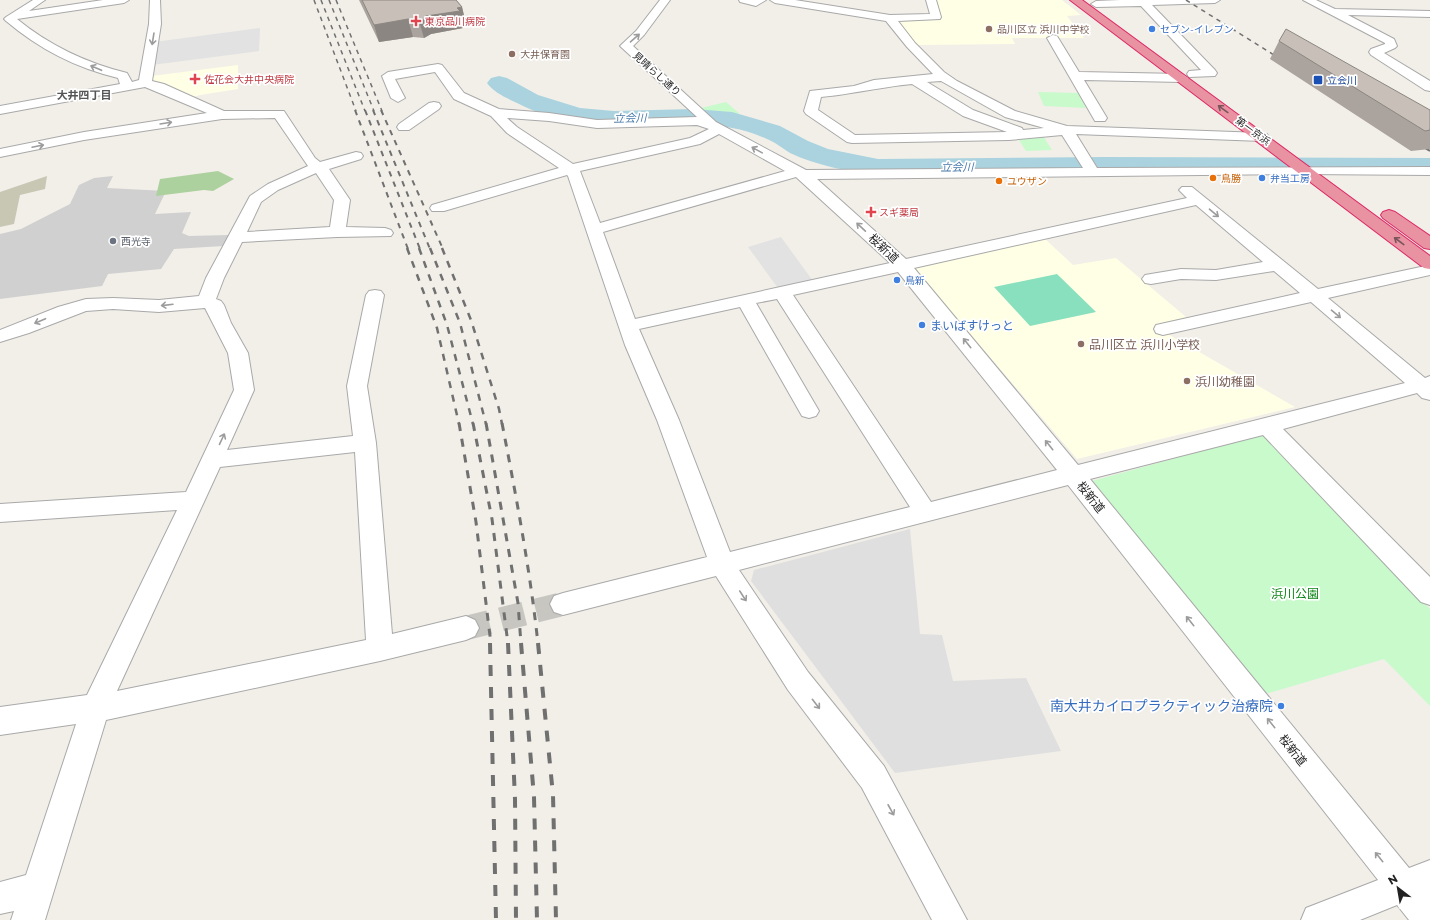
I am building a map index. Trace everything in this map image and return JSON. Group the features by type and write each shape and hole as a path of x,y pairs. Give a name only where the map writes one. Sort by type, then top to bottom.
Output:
{"highway":[{"name":"第一京浜","path":"1075,0 1188,76 1262,137 1299,158"},
{"name":"第一京浜","path":"1093,2 1188,76 1299,158 1430,264"},
{"path":"1324,169 1430,244"}],"street":[{"path":"40,0 10,18 25,33 55,50 101,71 124,76 127,86"},
{"path":"0,15 15,16 102,2 124,0"},
{"path":"146,83 155,24 155,0"},
{"name":"見晴らし通り","path":"665,0 640,33 626,46 709,121"},
{"path":"744,0 756,3 761,0"},
{"path":"775,0 890,18 936,18 931,0"},
{"path":"1093,2 1215,0"},
{"path":"1308,0 1390,41 1391,46 1375,52 1430,87"},
{"path":"1075,76 1188,76 1211,73 1142,1"},
{"path":"1413,3 1430,12"},
{"path":"1330,12 1430,12"},
{"path":"890,18 910,45 953,84 1010,114 1066,130 1090,166"},
{"path":"1053,38 1100,118"},
{"path":"398,98 388,76 438,68 458,96 496,113 549,116 597,124 709,121"},
{"path":"944,77 874,84 850,91 815,94 811,111 852,139 1030,135 1066,130 1262,137"},
{"path":"914,80 968,113 1030,135"},
{"path":"0,110 146,83 159,87 222,115"},
{"path":"404,127 434,106"},
{"path":"496,113 515,132 571,169 576,175 596,229 628,326 668,420 722,564 798,681 873,778 950,920"},
{"path":"0,153 84,136 222,115 279,114 310,161 323,171 342,200 337,232"},
{"path":"438,208 571,169 695,141 709,121"},
{"name":"桜新道","path":"709,121 800,174 902,265 1073,475 1417,882 1430,920"},
{"path":"206,301 215,278 256,199 273,187 318,167 356,156"},
{"path":"596,229 800,174 1090,166 1162,171 1299,158 1324,169 1430,171"},
{"path":"1162,171 1426,387"},
{"path":"1412,171 1430,186"},
{"path":"628,326 1198,200"},
{"path":"236,237 337,232 385,233"},
{"path":"1151,279 1181,274 1216,276 1277,265"},
{"path":"1163,329 1430,270"},
{"path":"782,292 925,512"},
{"path":"375,295 357,386 365,443 380,649"},
{"path":"745,300 809,411"},
{"path":"0,336 10,334 61,312 87,305 121,303 159,306 206,301 215,305 222,323 238,353 244,390 213,460 95,708 28,920"},
{"path":"562,604 1426,387"},
{"path":"1267,426 1430,594"},
{"path":"213,460 365,443"},
{"path":"0,513 194,500"},
{"path":"0,721 95,708 380,649 466,628"},
{"path":"1318,920 1417,882"},
{"path":"0,898 39,888"}],"shaded area":[{"name":"品川区立 浜川中学校","path":"935,0 1062,0 1081,15 1067,16 1084,38 1012,38 1015,44 916,45 895,19 940,19"},
{"path":"260,28 259,51 152,65 154,42"},
{"name":"佐花会大井中央病院","path":"238,65 238,89 190,98 152,82 152,76"},
{"path":"47,176 45,189 20,195 14,224 0,227 0,192"},
{"name":"西光寺","path":"113,176 107,188 166,191 155,214 191,212 182,233 189,236 229,235 223,246 174,249 161,269 108,274 102,286 0,299 0,234 21,229 70,204 79,185 94,178"},
{"path":"781,237 813,281 778,288 748,247"},
{"name":"品川区立 浜川小学校","path":"1043,237 1073,265 1116,258 1186,317 1154,326 1295,407 1077,459 913,267"},
{"path":"910,529 920,634 942,635 953,681 1026,678 1061,751 895,773 751,581 754,570"}],"green space":[{"path":"1038,92 1078,93 1086,108 1044,106"},
{"path":"726,102 739,113 707,113 701,108"},
{"path":"1043,136 1052,150 1026,151 1017,137"},
{"path":"218,171 234,179 213,191 204,190 156,196 160,179"},
{"path":"1057,274 1096,312 1030,326 994,287"},
{"name":"浜川公園","path":"1268,433 1430,609 1430,706 1384,659 1262,695 1092,481"}],"pier":[{"path":"1271,158 1324,158 1337,168 1283,167 1275,159"}],"building":[{"path":"362,0 456,0 462,7 457,8 460,11 426,16 419,21 408,19 374,25"},
{"path":"1286,29 1430,110 1430,130 1425,131 1279,41"}],"waterway":[{"name":"立会川","path":"499,83 530,100 562,112 597,118 614,119 707,117 732,120 771,132 785,138 799,147 818,154 848,162 878,167 1105,165 1430,166"}],"tunnel":[{"path":"466,628 563,604"}],"railway":[{"path":"314,0 356,111"},
{"path":"321,0 365,111"},
{"path":"329,0 374,111"},
{"path":"336,0 382,111"},
{"path":"1186,0 1282,60"},
{"path":"355,110 408,249"},
{"path":"365,110 420,249"},
{"path":"373,110 430,249"},
{"path":"381,110 443,249"},
{"path":"1416,143 1430,151"},
{"path":"407,248 437,328 459,424"},
{"path":"419,248 447,325 473,424"},
{"path":"430,248 460,323 486,424"},
{"path":"442,248 471,320 499,409 502,424"},
{"path":"459,423 476,522 491,644"},
{"path":"473,423 492,519 508,644"},
{"path":"486,423 518,603 521,644"},
{"path":"502,423 527,560 538,644"},
{"path":"490,643 496,920"},
{"path":"508,643 515,799 516,920"},
{"path":"521,643 534,797 537,920"},
{"path":"538,643 553,795 556,920"}],"place":[{"name":"東京品川病院","path":"416,21"},
{"name":"品川区立 浜川中学校","path":"989,29"},
{"name":"セブン-イレブン","path":"1152,29"},
{"name":"大井保育園","path":"512,54"},
{"name":"佐花会大井中央病院","path":"195,79"},
{"name":"立会川","path":"1318,80"},
{"name":"鳥勝","path":"1213,178"},
{"name":"弁当工房","path":"1262,178"},
{"name":"ユウザン","path":"999,181"},
{"name":"スギ薬局","path":"871,212"},
{"name":"西光寺","path":"113,241"},
{"name":"鳥新","path":"897,280"},
{"name":"まいばすけっと","path":"922,325"},
{"name":"品川区立 浜川小学校","path":"1081,344"},
{"name":"浜川幼稚園","path":"1187,381"},
{"name":"南大井カイロプラクティック治療院","path":"1281,706"}],"district":[{"name":"大井四丁目","path":"84,95"}]}
